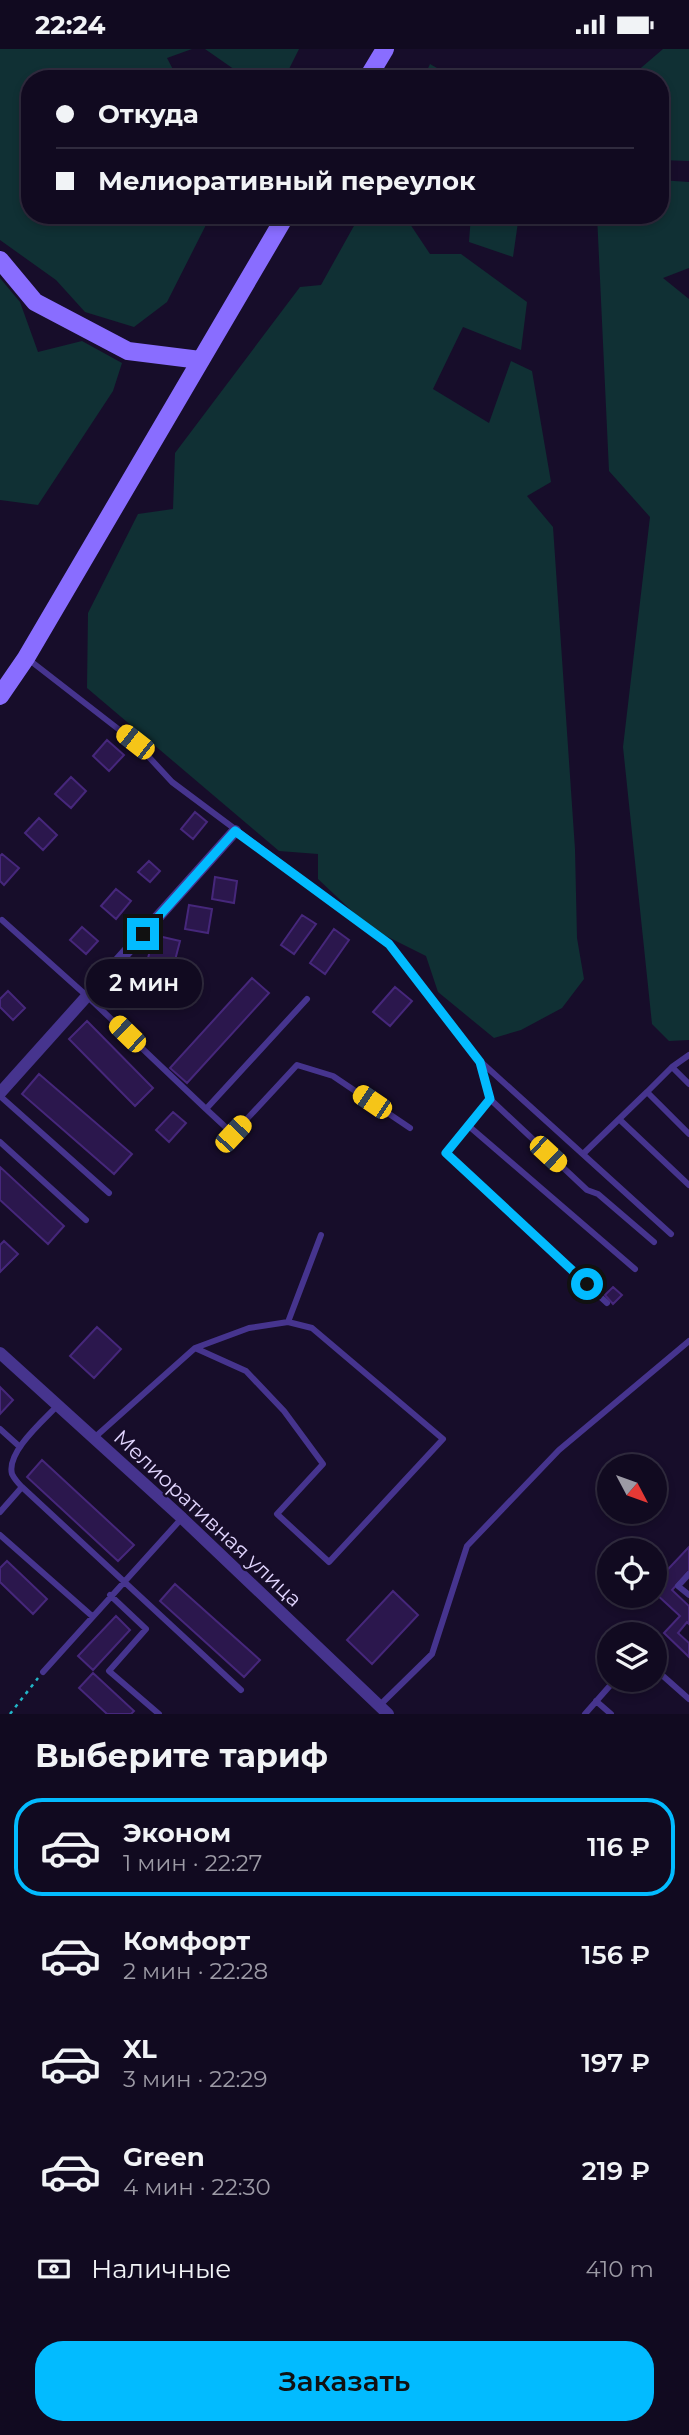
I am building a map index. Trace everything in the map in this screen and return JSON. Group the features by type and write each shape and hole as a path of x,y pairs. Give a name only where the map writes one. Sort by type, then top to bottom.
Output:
{"main road":[{"path":"372,70 385,49"},
{"path":"0,697 26,658 281,224"},
{"path":"0,260 35,302 128,351 200,360"}],"street":[{"path":"0,1094 235,831"},
{"name":"Мелиоративная улица","path":"0,1353 181,1518 384,1710"}],"lane":[{"path":"26,658 135,742 172,782 389,944 480,1062 671,1234"},
{"path":"2,921 88,996 233,1134 297,1065 333,1076 410,1128"},
{"path":"206,1108 307,999"},
{"path":"583,1154 672,1067 689,1055"},
{"path":"480,1062 490,1099 587,1190 598,1194 654,1242"},
{"path":"672,1067 689,1084"},
{"path":"647,1092 689,1134"},
{"path":"0,1094 109,1192"},
{"path":"490,1099 446,1153 607,1303"},
{"path":"619,1119 689,1185"},
{"path":"470,1122 471,1128 635,1269"},
{"path":"0,1142 86,1220"},
{"path":"288,1322 321,1235"},
{"path":"94,1439 195,1348 249,1328 288,1322 312,1328 443,1439 329,1562 277,1514 323,1464 284,1411 246,1371 195,1348"},
{"path":"384,1710 432,1654 467,1546 559,1450 689,1341"},
{"path":"58,1405 20,1447 12,1462 12,1475 241,1690"},
{"path":"0,1429 20,1447"},
{"path":"0,1512 22,1487"},
{"path":"43,1672 181,1518"},
{"path":"0,1535 92,1616"},
{"path":"689,1574 678,1585 689,1595"},
{"path":"110,1595 146,1629 109,1671 159,1714"},
{"path":"667,1680 689,1699"},
{"path":"584,1714 605,1692"},
{"path":"596,1702 611,1714"}],"path":[{"path":"10,1714 43,1672"}],"green space":[{"path":"0,49 192,49 167,58 173,70 21,70 21,224 206,224 167,302 134,327 85,312 56,280 0,240"},
{"path":"205,49 299,49 288,70 235,70"},
{"path":"663,49 689,49 689,161 669,160 669,70 638,70"},
{"path":"430,64 440,70 427,70"},
{"path":"669,181 689,182 689,268 663,278 689,299 689,1040 669,1041 652,1024 623,747 650,517 609,471 597,224 669,224"},
{"path":"355,224 410,224 430,254 461,254 527,302 521,350 463,327 433,389 489,423 511,361 532,371 551,482 527,496 553,527 575,849 577,938 584,979 562,1008 521,1030 494,1038 438,992 426,956 370,928 318,879 318,854 279,851 87,688 88,613 138,514 173,509 175,453 300,287 321,285"},
{"path":"470,224 518,224 513,257 469,242"},
{"path":"0,278 20,302 38,352 82,341 122,363 113,391 38,505 0,500"}],"building":[{"path":"107,740 124,755 109,771 93,756"},
{"path":"71,777 86,791 71,808 55,794"},
{"path":"195,812 207,822 193,839 181,829"},
{"path":"39,818 57,835 43,850 25,833"},
{"path":"2,854 19,868 4,885 0,881"},
{"path":"149,861 160,871 150,882 138,872"},
{"path":"215,877 237,881 234,903 212,899"},
{"path":"116,889 131,901 116,919 101,906"},
{"path":"189,905 212,909 208,933 185,929"},
{"path":"302,915 316,924 294,954 281,945"},
{"path":"82,927 98,941 86,954 70,940"},
{"path":"334,929 349,940 325,974 310,963"},
{"path":"154,935 180,941 173,968 147,962"},
{"path":"124,970 146,978 138,1002 116,995"},
{"path":"252,978 269,993 187,1083 170,1068"},
{"path":"395,987 412,1001 390,1026 373,1012"},
{"path":"8,991 25,1008 13,1020 0,1007 0,999"},
{"path":"87,1021 153,1088 135,1106 69,1039"},
{"path":"39,1074 132,1154 114,1174 22,1094"},
{"path":"173,1112 186,1123 169,1142 156,1130"},
{"path":"0,1167 64,1226 48,1244 0,1200"},
{"path":"4,1241 18,1254 0,1272 0,1245"},
{"path":"613,1287 622,1295 613,1304 605,1295"},
{"path":"97,1327 121,1349 94,1378 70,1356"},
{"path":"0,1387 13,1400 0,1414"},
{"path":"42,1460 134,1545 118,1561 27,1477"},
{"path":"689,1547 689,1571 672,1590 689,1606 689,1624 687,1622 678,1633 689,1643 689,1657 667,1636 667,1630 680,1616 667,1604 667,1570"},
{"path":"7,1561 47,1599 33,1614 0,1582 0,1568"},
{"path":"175,1584 260,1660 244,1677 160,1601"},
{"path":"393,1591 418,1615 372,1664 347,1640"},
{"path":"116,1616 130,1630 93,1670 78,1656"},
{"path":"93,1673 134,1711 131,1714 107,1714 79,1688"}],"route":[{"path":"143,934 235,831 389,944 480,1062 490,1099 446,1153 587,1284"}]}
